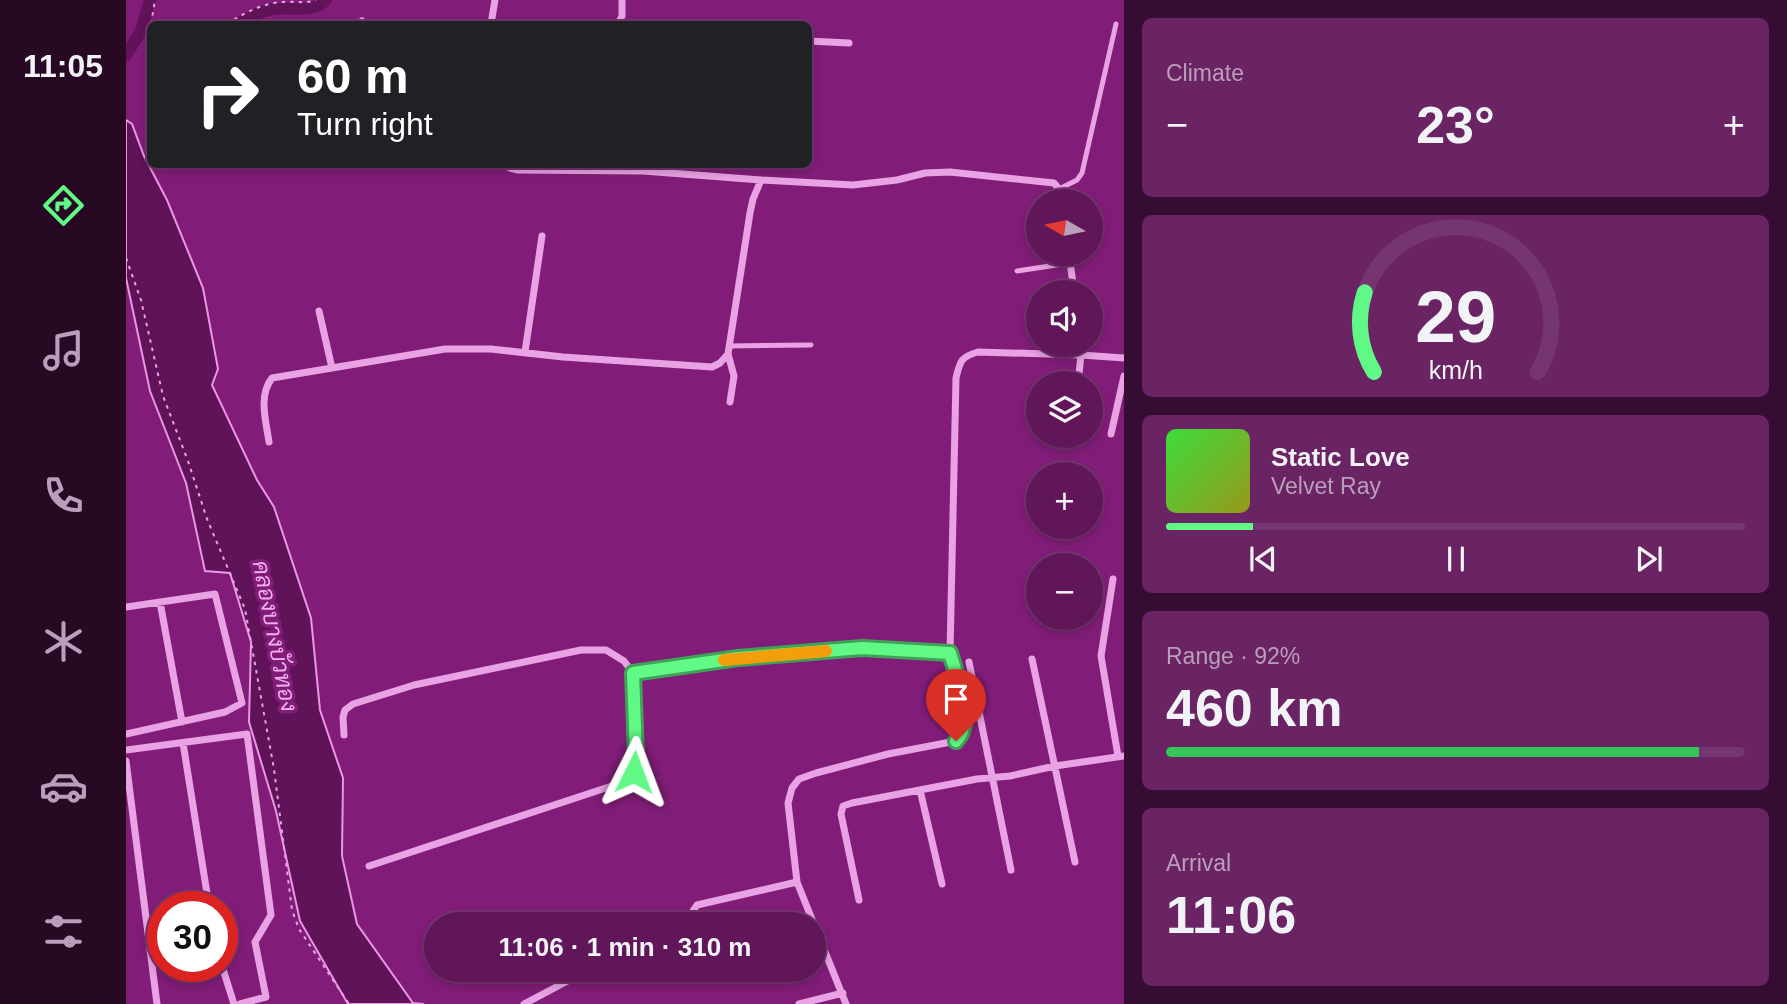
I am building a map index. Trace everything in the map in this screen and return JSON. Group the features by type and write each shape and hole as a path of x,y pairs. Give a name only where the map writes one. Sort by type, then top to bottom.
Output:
{"street":[{"path":"492,21 495,0"},
{"path":"620,21 622,0"},
{"path":"812,41 849,43"},
{"path":"510,168 643,168 761,180 853,184 897,180 925,173 950,173 1054,183 1059,189"},
{"path":"730,402 734,376 729,350 750,213 761,180"},
{"path":"525,352 542,236"},
{"path":"319,311 332,369"},
{"path":"269,442 264,398 266,385 272,378 444,349 491,349 703,367 720,363 729,350"},
{"path":"807,912 797,881 788,803 792,788 799,779 816,772 888,754 956,741 963,730 965,715 950,653 956,378 960,362 968,355 978,352 1026,353"},
{"path":"1103,357 1124,358"},
{"path":"1111,434 1124,376"},
{"path":"859,900 841,814 844,806 920,790 1121,756 1101,656 1113,579"},
{"path":"126,607 215,594 242,703 225,712 126,734"},
{"path":"160,602 182,722"},
{"path":"633,673 738,658 862,648 950,653"},
{"path":"344,735 345,710 353,704 414,685 581,650 606,650 624,661 633,673 636,756 634,772 624,782 369,866"},
{"path":"1032,659 1075,862"},
{"path":"969,662 1011,870"},
{"path":"126,750 247,734 271,915 255,942 265,997 240,1004"},
{"path":"183,743 207,891"},
{"path":"126,761 157,1004"},
{"path":"920,790 942,884"},
{"path":"692,912 697,905 797,881"},
{"path":"826,956 846,1004"},
{"path":"227,982 234,1004"},
{"path":"524,1004 566,982"},
{"path":"799,1004 843,993"}],"lane":[{"path":"1059,189 1077,180 1082,173 1116,24"},
{"path":"1017,271 1050,266"},
{"path":"729,350 811,345"}],"path":[{"path":"152,21 155,0"},
{"path":"232,21 264,5 282,2 307,3 316,0"}],"water":[{"name":"คลองบางบัวทอง","path":"126,120 132,124 147,168 150,168 167,200 203,288 218,369 212,385 257,480 274,507 311,618 320,710 343,778 342,856 357,924 413,1003 424,1004 348,1004 300,921 276,811 249,722 251,642 230,573 205,571 186,483 150,391 126,278"}],"waterway":[{"path":"126,55 141,31 150,0"},
{"path":"243,21 268,10 313,7 326,0"}],"slow traffic":[{"path":"724,660 826,651"}],"route":[{"path":"634,772 636,756 633,673 738,658 862,648 950,653 965,715 963,730 956,741"}]}
